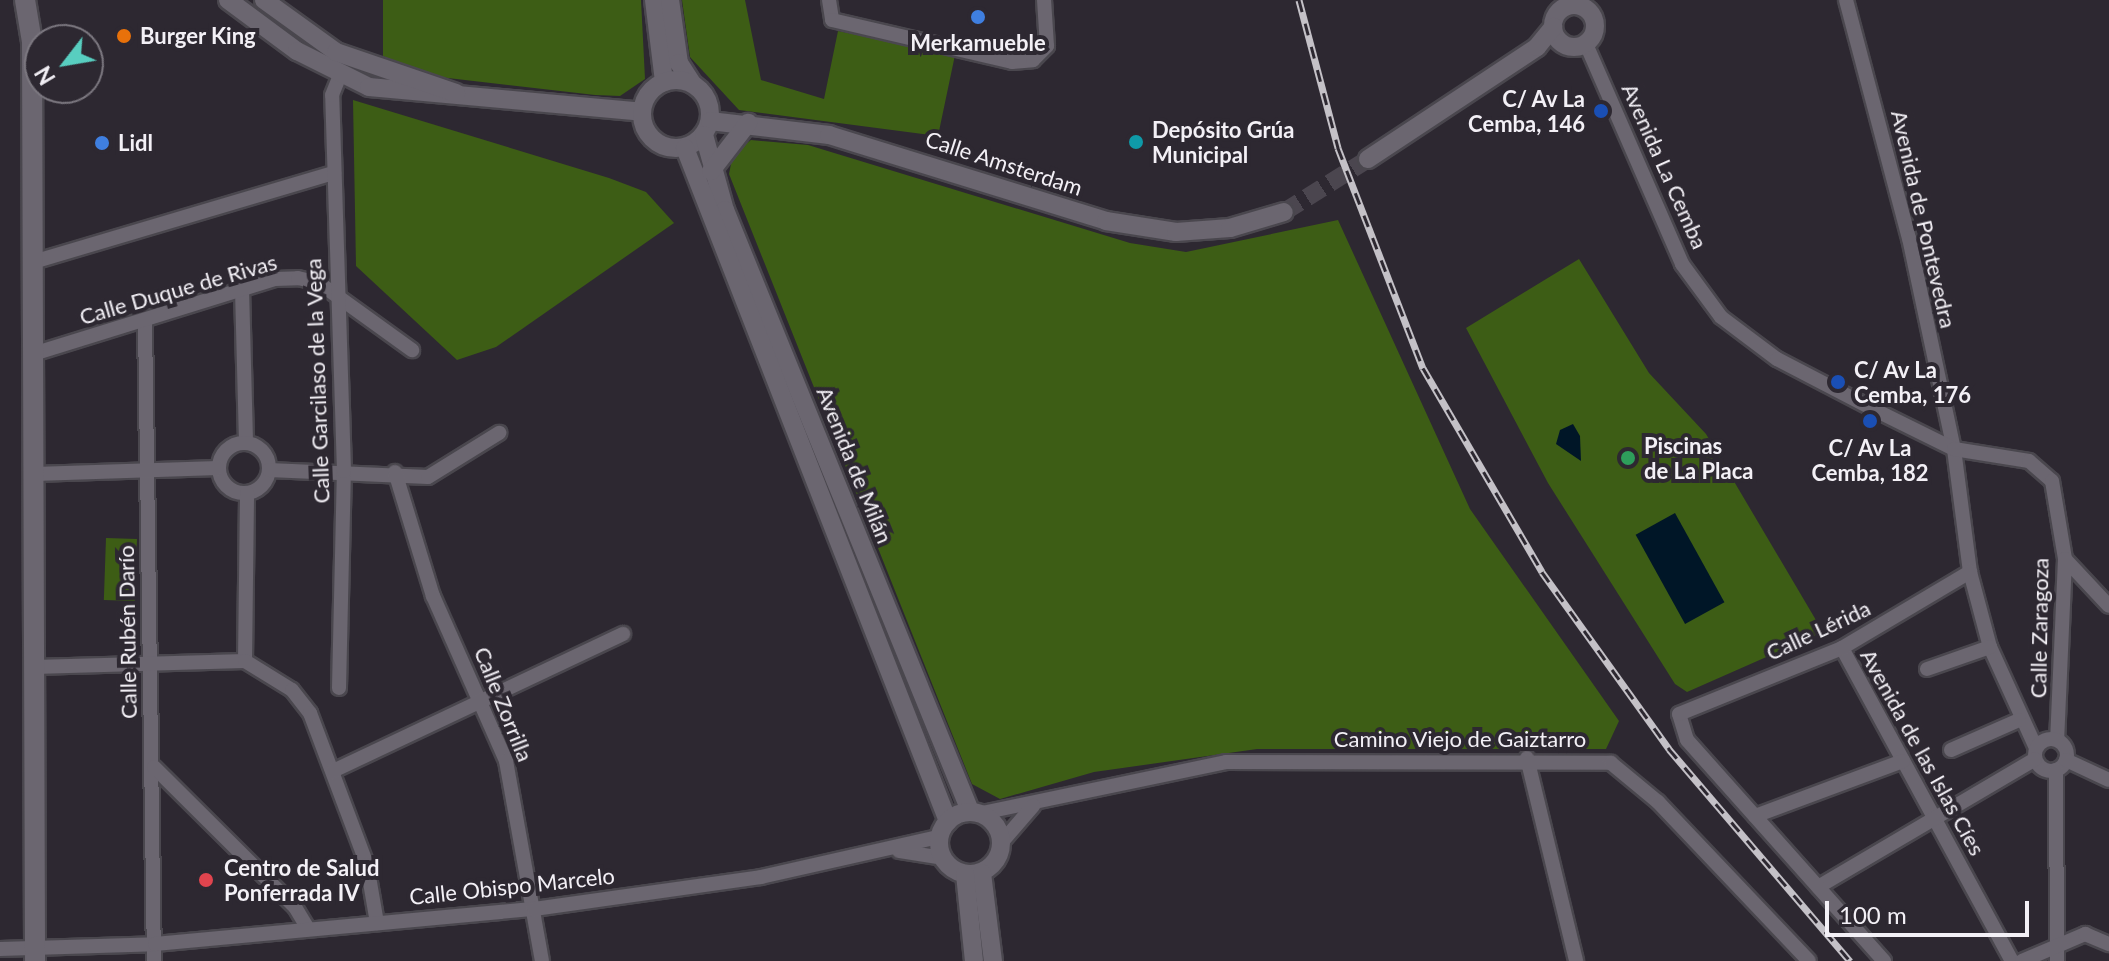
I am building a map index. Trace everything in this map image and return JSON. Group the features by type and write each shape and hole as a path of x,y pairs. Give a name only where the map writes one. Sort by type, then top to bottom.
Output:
{"main road":[{"path":"25,0 29,24"},
{"path":"35,24 40,0"},
{"path":"32,104 35,954"}],"street":[{"path":"228,0 341,73 369,87 642,112"},
{"path":"264,0 336,52 466,98"},
{"path":"642,112 664,82 654,0"},
{"path":"642,112 652,138 685,148 707,128 706,97 679,63 670,0"},
{"path":"829,0 832,20 1012,62 1033,60 1047,46 1044,0"},
{"name":"Avenida de Pontevedra","path":"1846,0 1954,449 1970,572 1990,647 2019,720 2036,753"},
{"path":"1368,159 1537,47 1553,27 1564,4 1590,12 1595,31 1586,44 1537,47"},
{"path":"1553,27 1565,46"},
{"name":"Avenida La Cemba","path":"1586,44 1682,264 1721,317 1777,359 1954,449"},
{"name":"Calle Garcilaso de la Vega","path":"339,688 344,471 332,95 341,73"},
{"path":"664,82 692,83"},
{"path":"711,171 748,123"},
{"name":"Calle Amsterdam","path":"707,128 748,123 829,135 1106,221 1176,232 1230,228 1284,212"},
{"name":"Avenida de Milán","path":"707,128 711,171 976,812"},
{"name":"Avenida de Milán","path":"685,148 943,829"},
{"path":"33,262 334,173"},
{"name":"Calle Duque de Rivas","path":"33,354 242,289 298,278 337,295 412,350"},
{"path":"242,289 246,443"},
{"name":"Calle Rubén Darío","path":"145,320 148,664 154,767 154,961"},
{"path":"269,470 395,472 428,477 499,433"},
{"path":"246,443 267,458 269,470 264,484 247,493 225,485 219,468 228,449 246,443"},
{"name":"Calle Zaragoza","path":"1954,449 2029,461 2052,481 2065,559 2057,740"},
{"path":"34,474 219,468"},
{"name":"Calle Zorrilla","path":"395,472 433,596 482,699 506,761 542,961"},
{"path":"245,661 247,493"},
{"path":"2065,559 2109,606"},
{"name":"Calle Lérida","path":"1755,816 1687,740 1679,714 1842,648 1970,572"},
{"path":"333,771 623,634"},
{"path":"1927,669 1990,647"},
{"name":"Avenida de las Islas Cíes","path":"1842,648 2012,961"},
{"path":"34,667 245,661 301,701 333,771 367,865 377,923"},
{"path":"1951,750 2019,720"},
{"path":"1818,887 2057,740 2061,765 2057,961"},
{"path":"2036,753 2061,765 2109,780"},
{"path":"1527,758 1576,961"},
{"name":"Camino Viejo de Gaiztarro","path":"976,812 1033,806 1226,762 1527,758 1611,763 1658,802 1809,961"},
{"path":"1884,961 1755,816 1903,761"},
{"path":"154,767 295,907 308,929"},
{"path":"974,874 999,858 1002,842 1033,806"},
{"path":"974,874 943,858 943,829 976,812 1002,842"},
{"name":"Calle Obispo Marcelo","path":"0,949 35,954 534,909 894,851 943,829"},
{"name":"Calle Obispo Marcelo","path":"894,851 943,858"},
{"path":"974,874 974,961"},
{"path":"974,874 993,961"},
{"path":"2022,961 2058,940 2085,934 2109,944"}],"green space":[{"path":"383,0 641,0 645,79 620,96 422,75 383,56"},
{"path":"682,0 745,0 761,80 824,99 838,31 955,55 938,136 739,110 690,57"},
{"path":"353,100 646,192 674,223 496,347 457,360 356,266"},
{"path":"751,140 808,145 1130,243 1186,252 1338,220 1470,509 1619,721 1606,749 1257,749 1094,772 1000,799 972,784 729,174 733,154"},
{"name":"Piscinas de La Placa","path":"1579,259 1649,373 1706,434 1823,632 1687,692 1675,684 1548,483 1466,328"},
{"path":"106,538 137,539 135,601 104,600"}],"water":[{"path":"1573,424 1580,436 1581,461 1556,444 1560,430"},
{"path":"1675,513 1724,602 1685,624 1636,535"}],"tunnel":[{"path":"1284,212 1368,159"}],"railway":[{"path":"1299,0 1338,148 1423,368 1542,572 1669,749 1850,961"}],"place":[{"name":"Merkamueble","path":"978,17"},
{"name":"Burger King","path":"124,36"},
{"name":"C/ Av La Cemba, 146","path":"1601,111"},
{"name":"Depósito Grúa Municipal","path":"1136,142"},
{"name":"Lidl","path":"102,143"},
{"name":"C/ Av La Cemba, 176","path":"1838,382"},
{"name":"C/ Av La Cemba, 182","path":"1870,421"},
{"name":"Piscinas de La Placa","path":"1628,458"},
{"name":"Centro de Salud Ponferrada IV","path":"206,880"}]}
